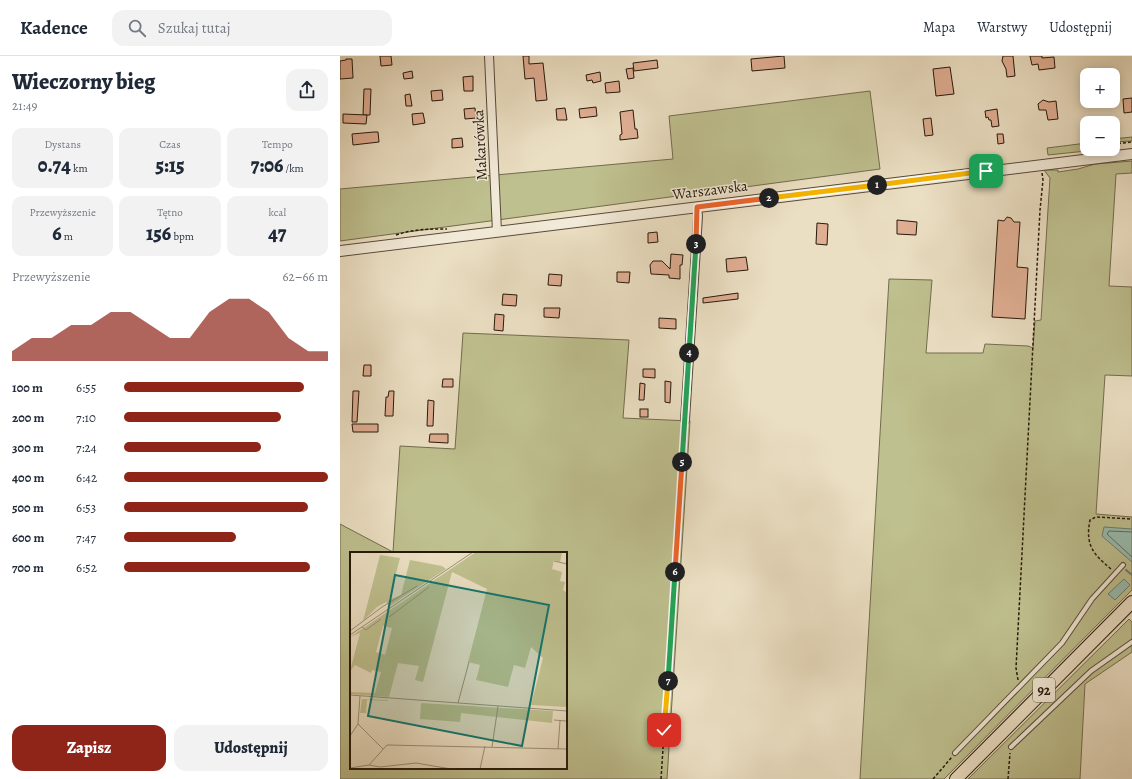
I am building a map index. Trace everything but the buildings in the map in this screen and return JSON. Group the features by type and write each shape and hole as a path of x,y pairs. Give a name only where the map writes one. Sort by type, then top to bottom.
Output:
{"main road":[{"name":"92","path":"956,779 1132,602"}],"street":[{"name":"Makarówka","path":"489,56 497,232"},
{"name":"Warszawska","path":"340,251 1132,154"},
{"path":"685,420 698,216 697,207"}],"lane":[{"path":"955,753 1062,643 1092,599 1123,565"},
{"path":"1011,747 1091,671 1132,642"}],"path":[{"path":"1120,143 1132,142"},
{"path":"1019,688 1016,668 1040,210 1043,180 1041,165"},
{"path":"392,236 412,230 452,228"},
{"path":"661,779 685,420"},
{"path":"1116,573 1092,552 1088,541 1090,520 1096,517 1132,519"},
{"path":"1008,779 1011,747"},
{"path":"933,779 955,753"}],"green space":[{"path":"870,91 880,169 340,241 340,189 673,159 669,116"},
{"path":"1132,137 1132,141 1120,142 1120,138"},
{"path":"1080,144 1080,152 1048,155 1047,148"},
{"path":"1132,161 1132,173 1116,174 1109,286 1132,287 1132,376 1105,375 1096,514 1132,517 1132,590 944,779 860,779 889,279 932,280 926,353 983,353 985,344 1028,346 1033,348 1035,321 1041,320 1050,178 1044,170 1058,170 1058,172 1078,169 1095,164"},
{"path":"463,333 629,340 623,418 690,421 667,779 340,779 340,524 393,552 400,446 455,449"},
{"path":"1129,619 1132,622 1132,652 1085,684 1080,779 968,779"}],"water":[{"path":"1104,527 1132,529 1132,562 1102,536"},
{"path":"1124,579 1130,585 1115,600 1108,594"}],"waterway":[{"path":"1126,570 1132,575"}],"route":[{"path":"664,730 696,248 698,216 697,207 986,171"}]}
